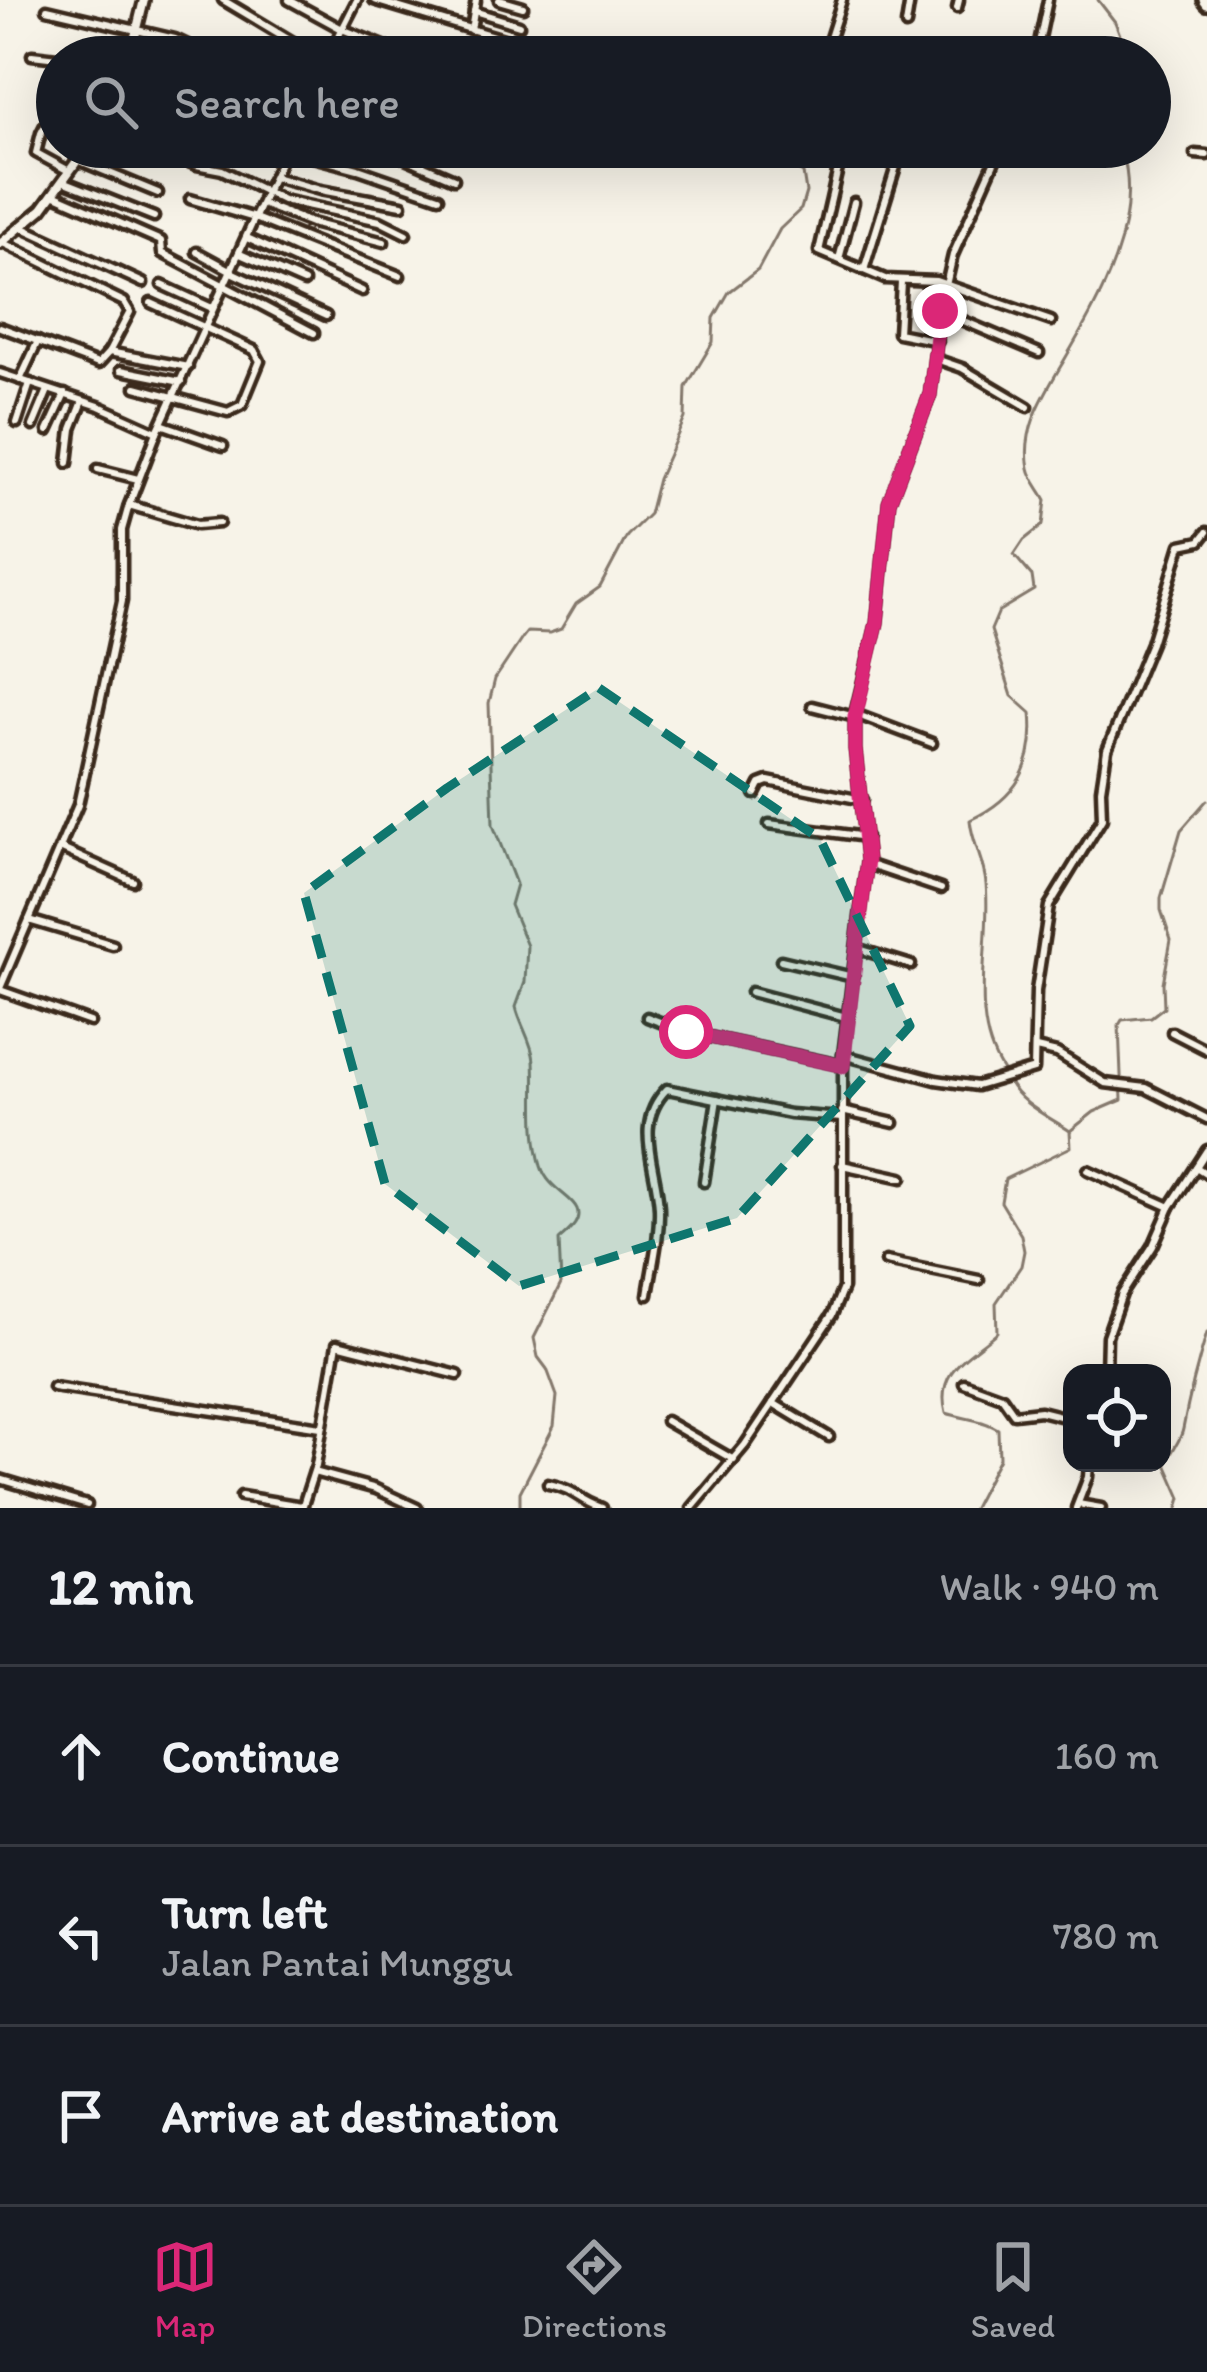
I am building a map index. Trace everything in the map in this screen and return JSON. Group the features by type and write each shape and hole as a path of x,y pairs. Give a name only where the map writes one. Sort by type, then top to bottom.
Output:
{"street":[{"path":"136,36 144,0"},
{"path":"223,0 283,36"},
{"path":"289,0 359,36"},
{"path":"339,36 356,0"},
{"path":"374,0 492,36"},
{"path":"471,30 476,0"},
{"path":"499,0 523,8"},
{"path":"831,36 842,0"},
{"path":"906,25 910,0"},
{"path":"1040,36 1048,0"},
{"path":"47,9 161,36"},
{"path":"474,11 519,25"},
{"path":"32,55 36,55"},
{"path":"1196,154 1207,155"},
{"path":"56,168 154,217"},
{"path":"0,327 98,364 110,352 130,312 128,305 1,244 53,194 72,168"},
{"path":"97,168 158,193"},
{"path":"216,168 304,205 380,220 406,234"},
{"path":"90,1022 0,989 77,808 122,601 122,530 129,505 212,308 278,168"},
{"path":"354,168 439,197"},
{"path":"430,168 454,178"},
{"path":"838,168 817,248 864,271 902,282 922,278 1052,321"},
{"path":"864,271 896,168"},
{"path":"692,1508 734,1460 842,1294 843,1055 867,864 855,715 877,623 889,502 922,422 953,255 992,168"},
{"path":"274,177 402,205"},
{"path":"53,194 161,242 160,252 314,333"},
{"path":"190,199 255,218 400,276"},
{"path":"839,259 854,202"},
{"path":"262,204 384,242"},
{"path":"21,227 143,283"},
{"path":"247,238 362,291"},
{"path":"197,252 326,316"},
{"path":"240,254 304,282"},
{"path":"902,282 898,334 938,341"},
{"path":"162,285 212,308"},
{"path":"136,387 221,412 242,405 260,361 258,353 151,303"},
{"path":"940,311 1039,352"},
{"path":"20,380 38,341"},
{"path":"110,352 188,367"},
{"path":"936,358 1028,407"},
{"path":"121,370 182,382"},
{"path":"0,373 223,446"},
{"path":"17,423 30,383"},
{"path":"33,426 48,390"},
{"path":"48,431 65,394"},
{"path":"68,463 72,429 83,401"},
{"path":"98,469 138,479"},
{"path":"129,505 197,525 219,523"},
{"path":"843,1055 977,1086 1034,1070 1036,991 1049,906 1102,819 1100,789 1107,750 1150,643 1181,545 1200,541 1207,532"},
{"path":"812,706 855,715 932,743"},
{"path":"755,794 768,781 862,800"},
{"path":"769,824 867,837"},
{"path":"62,849 133,881"},
{"path":"867,864 941,889"},
{"path":"29,920 112,946"},
{"path":"859,949 911,964"},
{"path":"781,960 854,977"},
{"path":"751,992 847,1017"},
{"path":"647,1017 686,1032 843,1066"},
{"path":"1172,1032 1207,1050"},
{"path":"1036,1048 1057,1053 1105,1083 1146,1088 1207,1119"},
{"path":"648,1295 659,1210 651,1169 649,1112 670,1089 716,1100 894,1123"},
{"path":"704,1182 716,1100"},
{"path":"1106,1364 1107,1336 1122,1294 1207,1150"},
{"path":"842,1165 902,1178"},
{"path":"1196,1167 1207,1174"},
{"path":"1088,1170 1170,1207"},
{"path":"886,1261 979,1280"},
{"path":"241,1496 302,1507 314,1472 337,1344 458,1375"},
{"path":"964,1383 1002,1397 1013,1414 1040,1411 1063,1417"},
{"path":"53,1388 321,1427"},
{"path":"773,1403 829,1437"},
{"path":"665,1421 734,1460"},
{"path":"314,1472 376,1489 417,1508"},
{"path":"1086,1472 1077,1506 1101,1508"},
{"path":"0,1479 87,1505"},
{"path":"548,1484 569,1486 602,1508"}],"highlighted area":[{"path":"599,688 820,839 910,1026 737,1218 519,1286 385,1184 304,893 447,788"}],"waterway":[{"path":"1098,0 1120,36"},
{"path":"520,1508 520,1492 554,1426 557,1396 534,1338 561,1284 559,1240 578,1214 544,1174 538,1153 533,1054 516,1007 525,982 527,946 510,905 516,884 493,825 489,703 495,679 527,632 561,629 576,604 600,587 627,536 649,514 658,479 685,418 686,387 713,342 714,318 729,292 758,270 780,229 801,209 806,192 803,173 793,168"},
{"path":"1003,1071 986,1028 986,884 970,820 1000,801 1020,778 1032,732 1031,713 1012,696 991,630 999,611 1034,590 1032,576 1014,555 1043,525 1046,500 1030,472 1028,440 1042,401 1115,260 1127,204 1126,168"},
{"path":"1070,1131 1094,1112 1122,1100 1122,1020 1151,1017 1164,1007 1171,940 1161,898 1181,830 1207,800"},
{"path":"973,1508 999,1458 998,1429 946,1413 945,1386 957,1366 997,1332 996,1303 1021,1266 1021,1235 1001,1202 1005,1179 1071,1147 1070,1131 1028,1103 1008,1081"},
{"path":"1178,1508 1181,1498 1166,1464 1182,1433 1207,1333"}],"route":[{"path":"686,1032 843,1066 867,860 855,717 877,623 889,502 930,395 940,311"}]}
